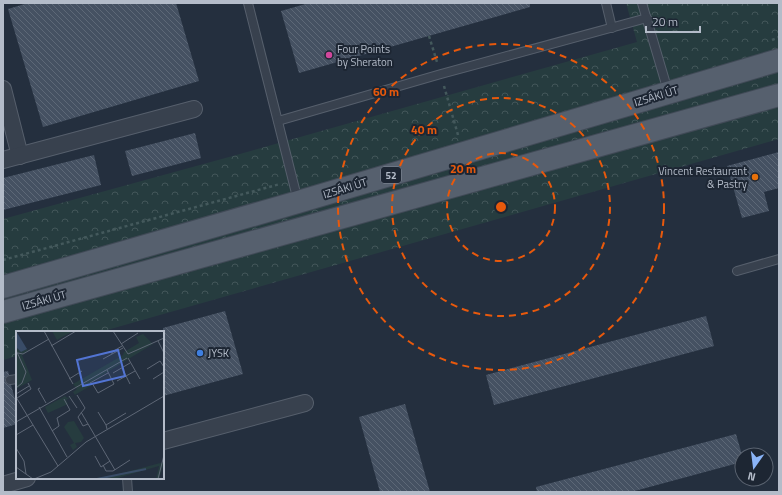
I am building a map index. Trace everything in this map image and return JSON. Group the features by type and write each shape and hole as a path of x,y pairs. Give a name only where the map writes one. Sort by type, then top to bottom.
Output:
{"main road":[{"name":"IZSÁKI ÚT","path":"3,287 298,202 779,60"},
{"name":"IZSÁKI ÚT","path":"3,312 779,95"}],"street":[{"path":"3,89 20,156"},
{"path":"3,160 194,109"},
{"path":"164,441 305,403"},
{"path":"3,485 24,479"}],"lane":[{"path":"248,3 298,202"},
{"path":"606,3 612,28"},
{"path":"642,3 668,92"},
{"path":"278,121 441,74 647,18"},
{"path":"737,271 779,259"},
{"path":"127,479 128,492"}],"path":[{"path":"447,96 459,138"}],"green space":[{"path":"626,3 779,3 779,139 104,331 16,331 16,356 3,360 3,219 637,42"}],"building":[{"path":"28,3 176,3 199,81 43,127 8,9"},
{"name":"Four Points by Sheraton","path":"309,3 530,3 530,7 299,73 281,11"},
{"path":"195,133 201,158 132,176 125,151"},
{"name":"Vincent Restaurant & Pastry","path":"779,152 779,188 764,192 769,211 742,218 727,166"},
{"path":"94,155 101,185 3,210 3,178"},
{"name":"JYSK","path":"225,311 243,374 164,396 163,328"},
{"path":"706,316 714,346 494,405 486,375"},
{"path":"8,371 9,375 5,378 5,381 8,385 11,385 16,402 16,424 3,428 3,372"},
{"path":"405,404 430,492 380,492 359,417"},
{"path":"736,434 740,447 734,447 734,464 631,492 537,492 536,487"}],"place":[{"name":"Four Points by Sheraton","path":"329,55"},
{"name":"Vincent Restaurant & Pastry","path":"755,177"},
{"name":"JYSK","path":"200,353"}]}
